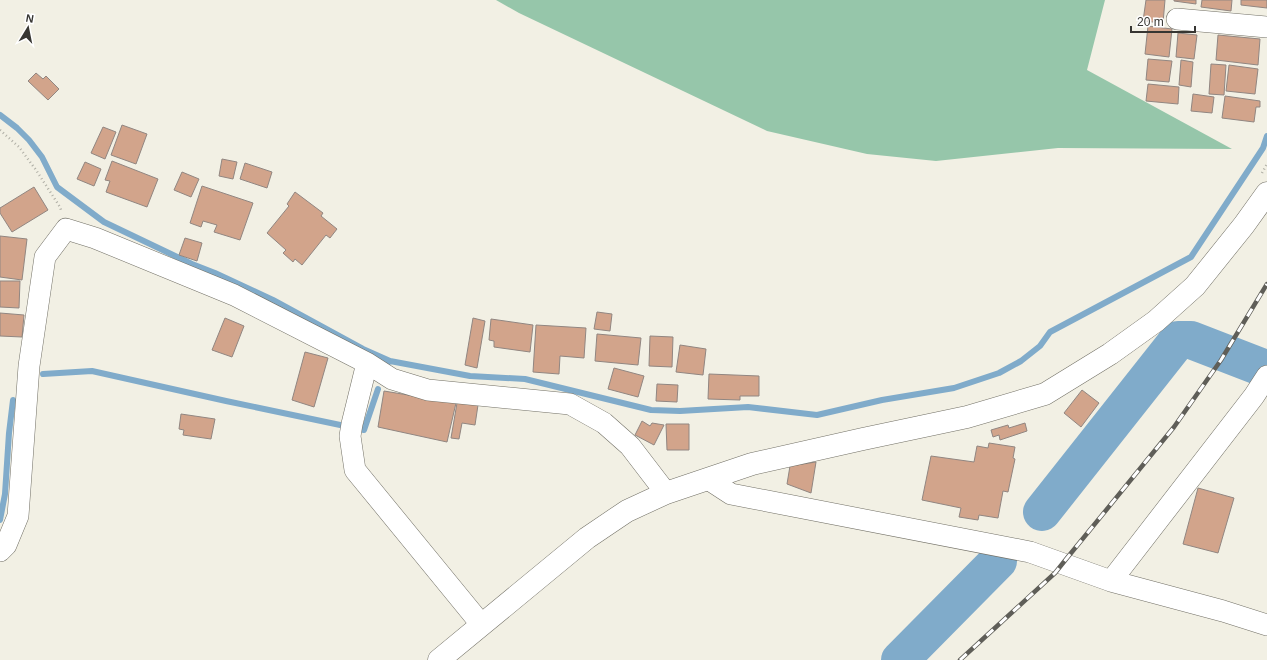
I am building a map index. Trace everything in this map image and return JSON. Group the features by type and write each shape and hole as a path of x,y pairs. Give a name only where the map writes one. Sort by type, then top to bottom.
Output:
{"street":[{"path":"1178,19 1267,27"},
{"path":"439,660 587,538 627,511 666,493 752,464 967,416 1046,394 1110,354 1156,322 1195,286 1244,225 1267,193"},
{"path":"0,551 6,545 18,516 29,366 45,257 66,229 96,238 234,295 367,363 392,379 428,390 570,404 604,423 630,446 666,493"},
{"path":"367,363 351,430 355,470 481,624"},
{"path":"1111,581 1254,396 1267,376"},
{"path":"708,479 731,494 1030,552 1111,581 1223,611 1267,625"}],"path":[{"path":"0,130 19,147 36,170 60,207 66,229"}],"green space":[{"path":"496,0 1105,0 1087,70 1232,149 1058,148 936,161 867,154 767,131 519,13"}],"building":[{"path":"1146,0 1165,0 1163,23 1143,21"},
{"path":"1196,0 1196,4 1174,1"},
{"path":"1202,0 1232,0 1231,11 1201,7"},
{"path":"1241,0 1267,0 1267,8 1241,5"},
{"path":"1148,26 1172,29 1169,57 1145,54"},
{"path":"1178,33 1197,35 1194,59 1176,57"},
{"path":"1218,35 1260,39 1258,65 1216,60"},
{"path":"1148,59 1172,61 1169,82 1146,80"},
{"path":"1181,60 1193,62 1191,87 1179,85"},
{"path":"1211,64 1226,65 1224,95 1209,94"},
{"path":"1229,65 1258,69 1255,94 1226,91"},
{"path":"36,73 43,79 46,76 59,89 48,100 28,81"},
{"path":"1148,84 1179,87 1178,104 1146,101"},
{"path":"1193,94 1214,97 1212,113 1191,111"},
{"path":"1225,96 1260,101 1260,107 1256,107 1254,122 1222,118"},
{"path":"122,125 147,134 136,164 111,155"},
{"path":"103,127 116,132 105,159 91,153"},
{"path":"222,159 237,162 233,179 219,176"},
{"path":"112,161 158,179 147,207 106,192 110,181 105,180"},
{"path":"85,162 101,169 94,186 77,179"},
{"path":"245,163 272,172 267,188 240,179"},
{"path":"182,172 199,179 191,197 174,190"},
{"path":"202,186 253,203 240,240 214,232 217,225 203,221 201,227 190,223"},
{"path":"34,187 48,210 12,232 0,213 0,208"},
{"path":"295,192 323,213 321,216 337,229 330,238 326,235 302,265 295,259 293,262 283,253 286,250 267,233 289,206 287,204"},
{"path":"0,236 27,239 22,280 0,277"},
{"path":"185,238 202,243 197,261 179,255"},
{"path":"0,281 20,281 19,308 0,307"},
{"path":"597,312 612,314 610,331 594,329"},
{"path":"0,313 24,315 22,337 0,336"},
{"path":"225,318 244,326 232,357 212,350"},
{"path":"473,318 485,321 477,368 465,365"},
{"path":"491,319 533,325 530,352 494,347 494,341 489,340"},
{"path":"536,325 586,328 584,358 560,356 559,374 533,372"},
{"path":"597,334 641,338 638,365 595,361"},
{"path":"650,336 673,337 672,367 649,366"},
{"path":"680,345 706,349 703,375 676,372"},
{"path":"305,352 328,358 314,407 292,400"},
{"path":"614,368 644,376 638,397 608,389"},
{"path":"709,374 759,376 759,396 740,396 740,400 708,399"},
{"path":"657,384 678,385 677,402 656,401"},
{"path":"1082,390 1099,403 1081,427 1064,413"},
{"path":"384,391 456,403 447,442 378,427"},
{"path":"457,403 478,405 475,425 462,423 459,439 451,438"},
{"path":"181,414 215,419 211,439 183,435 184,430 179,429"},
{"path":"642,421 650,426 652,423 664,425 654,445 635,435"},
{"path":"1025,423 1027,431 1000,440 999,435 993,437 991,430 1008,425 1009,428"},
{"path":"666,424 689,424 689,450 667,450"},
{"path":"989,443 1015,447 1013,458 1015,459 1008,492 1003,491 998,518 979,515 978,520 959,517 961,508 922,500 931,456 974,462 977,446 988,448"},
{"path":"816,462 811,493 787,484 790,466"},
{"path":"1198,488 1234,498 1218,553 1183,544"}],"waterway":[{"path":"0,115 17,128 29,140 42,157 57,187 104,222 192,264 273,300 363,349 390,361"},
{"path":"386,364 390,361 470,376 525,379 651,410 680,411 748,407 817,415 882,400 954,388 999,373 1021,361 1040,346 1050,332 1191,257 1263,148 1267,136"},
{"path":"1042,512 1178,340 1191,340 1261,367"},
{"path":"43,374 92,371 364,430 378,389"},
{"path":"0,520 5,494 13,400"},
{"path":"900,660 998,561"}],"railway":[{"path":"960,660 1055,573 1174,427 1221,360 1267,284"}]}
